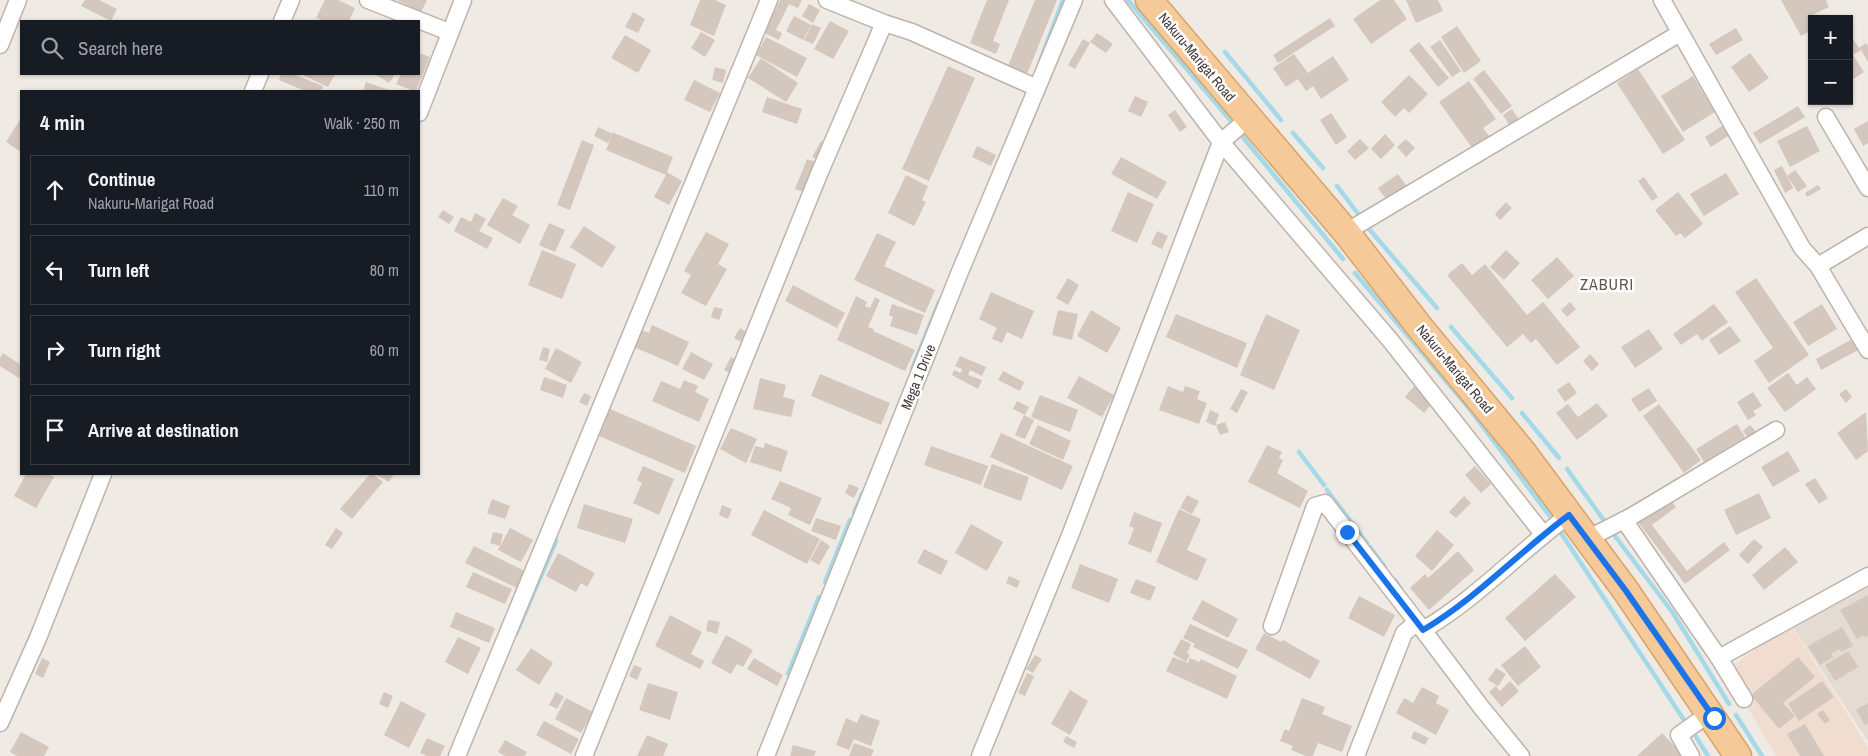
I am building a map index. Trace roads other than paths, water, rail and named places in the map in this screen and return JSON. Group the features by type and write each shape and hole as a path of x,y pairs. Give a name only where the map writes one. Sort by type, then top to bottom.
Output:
{"main road":[{"name":"Nakuru-Marigat Road","path":"1150,0 1248,119 1346,232 1418,325 1522,451 1587,539 1710,713 1738,756"}],"street":[{"path":"0,45 18,0"},
{"path":"282,20 291,0"},
{"path":"368,0 419,20"},
{"path":"420,110 463,0"},
{"path":"457,756 769,0"},
{"path":"827,0 912,32 1037,88"},
{"name":"Mega 1 Drive","path":"766,756 959,274 1074,0"},
{"path":"1113,0 1221,142 1390,340 1543,534"},
{"path":"1662,0 1802,248 1818,266 1868,350"},
{"path":"420,21 449,32"},
{"path":"584,756 819,174 884,23"},
{"path":"1346,232 1680,33"},
{"path":"253,90 260,75"},
{"path":"1826,117 1868,188"},
{"path":"980,756 1071,533 1221,142 1248,119"},
{"path":"1818,266 1868,236"},
{"path":"1587,539 1624,520 1776,430"},
{"path":"0,722 38,638 103,475"},
{"path":"1272,626 1315,506 1325,503 1481,707 1521,756"},
{"path":"1356,756 1404,633 1448,615 1543,534 1569,515"},
{"path":"1624,520 1719,658 1744,699"},
{"path":"1719,658 1868,576"},
{"path":"1692,756 1679,735 1710,713"}],"waterway":[{"path":"1039,64 1063,0"},
{"path":"1128,0 1231,121"},
{"path":"1225,52 1281,120"},
{"path":"1293,133 1323,168"},
{"path":"1242,136 1343,259"},
{"path":"1337,186 1359,215"},
{"path":"1369,229 1437,308"},
{"path":"1355,273 1468,407 1552,519"},
{"path":"912,369 939,302"},
{"path":"1451,327 1512,398"},
{"path":"1522,413 1559,458"},
{"path":"1299,452 1324,485"},
{"path":"1567,469 1605,522"},
{"path":"1327,490 1367,543"},
{"path":"854,513 862,494"},
{"path":"825,582 850,520"},
{"path":"1612,532 1673,613 1729,704"},
{"path":"1561,533 1686,723"},
{"path":"516,634 556,541"},
{"path":"1370,547 1385,567"},
{"path":"1395,580 1401,589"},
{"path":"788,674 819,597"},
{"path":"1736,715 1762,756"},
{"path":"1693,732 1708,756"}],"district":[{"name":"ZABURI","path":"1607,284"}]}
